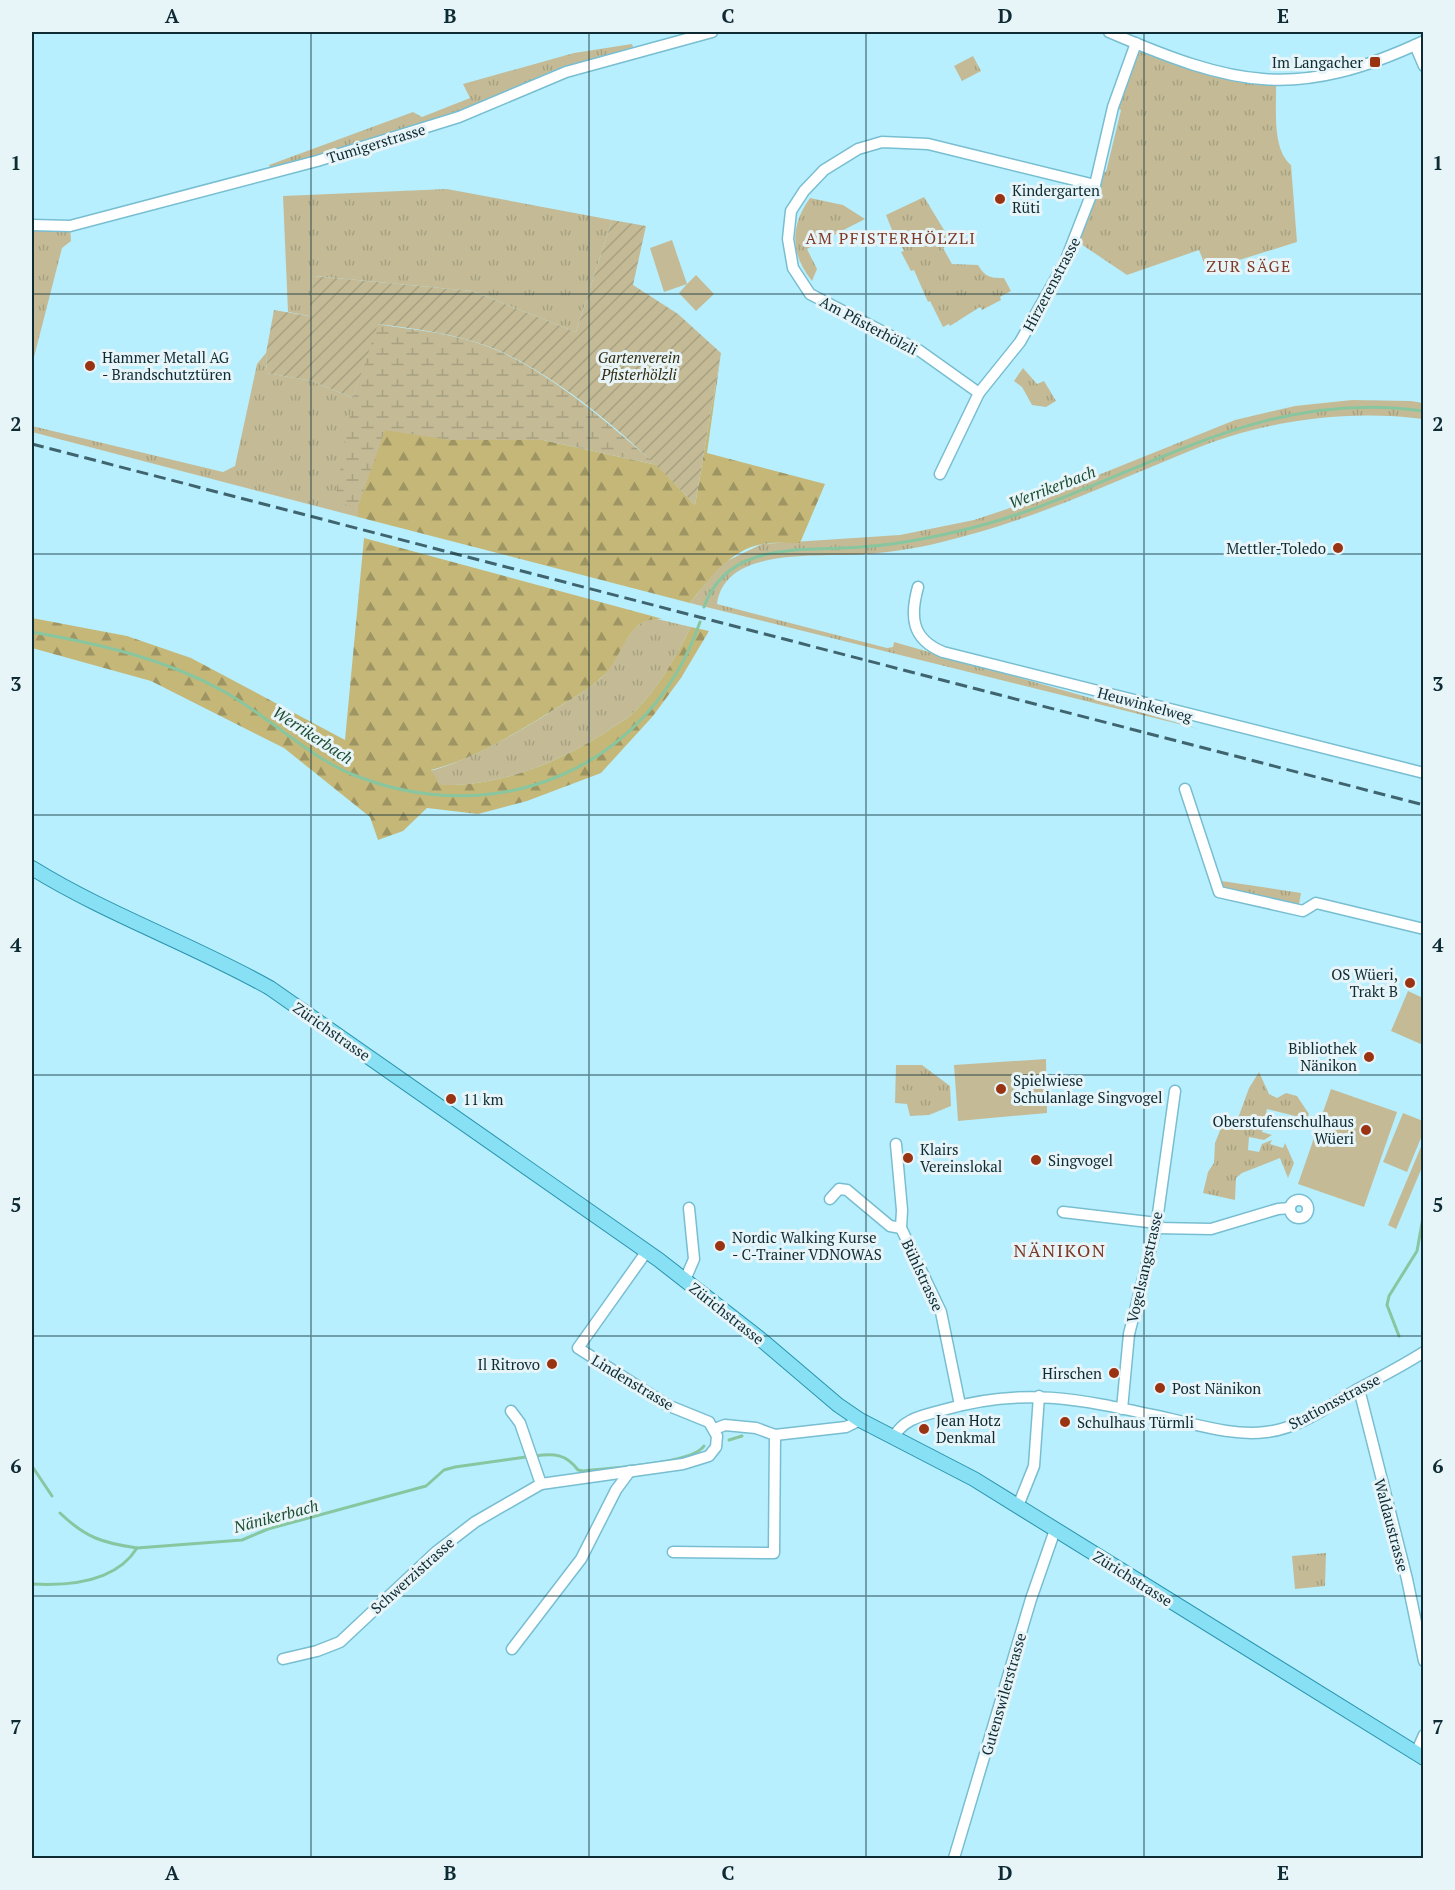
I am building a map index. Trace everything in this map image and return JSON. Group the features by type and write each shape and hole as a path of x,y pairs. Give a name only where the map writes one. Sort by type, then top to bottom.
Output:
{"main road":[{"name":"Zürichstrasse","path":"32,868 67,890 232,966 270,988 647,1251 838,1405 860,1420 974,1479 1420,1755"}],"street":[{"name":"Tumigerstrasse","path":"32,225 49,227 80,224 317,161 459,117 566,72 712,32"},
{"path":"1109,32 1202,69 1240,78 1276,81 1320,77 1353,70 1419,43 1424,66"},
{"name":"Hirzerenstrasse","path":"940,474 979,393 1020,342 1055,282 1075,240 1095,185 1113,107 1136,43"},
{"name":"Am Pfisterhölzli","path":"979,393 920,351 810,294 793,268 788,239 791,211 804,191 824,170 858,149 882,142 921,142 1095,185"},
{"name":"Heuwinkelweg","path":"918,587 912,609 916,629 927,643 943,652 1424,773"},
{"path":"1185,789 1219,892 1303,911 1316,903 1424,928"},
{"name":"Vogelsangstrasse","path":"1122,1408 1129,1335 1156,1226 1175,1091"},
{"name":"Bühlstrasse","path":"896,1144 902,1210 901,1228 941,1312 960,1405"},
{"path":"830,1199 838,1189 847,1190 890,1226 901,1228"},
{"path":"685,1280 694,1259 689,1208"},
{"path":"1063,1212 1156,1226 1211,1229 1278,1209 1290,1208"},
{"name":"Lindenstrasse","path":"647,1251 578,1348 644,1392 667,1405 709,1422 715,1429"},
{"name":"Stationsstrasse","path":"893,1438 898,1428 907,1421 960,1405 1003,1397 1039,1396 1122,1408 1220,1430 1267,1432 1302,1420 1424,1352"},
{"name":"Waldaustrasse","path":"1359,1389 1405,1571 1424,1661"},
{"path":"1018,1506 1034,1466 1039,1396"},
{"path":"512,1411 520,1423 541,1484"},
{"path":"715,1429 725,1425 756,1428 775,1435 846,1427 860,1420"},
{"name":"Schwerzistrasse","path":"283,1659 317,1651 340,1642 436,1551 474,1522 541,1484 668,1466 709,1456 716,1447 715,1429"},
{"path":"673,1552 774,1553 775,1435"},
{"path":"512,1649 581,1559 616,1490 630,1471"},
{"name":"Gutenswilerstrasse","path":"954,1858 1031,1599 1055,1530"},
{"path":"1420,1755 1424,1735"}],"green space":[{"path":"1136,43 1202,69 1276,81 1276,126 1280,148 1291,165 1297,242 1207,270 1199,250 1127,275 1075,240 1099,171 1106,172 1121,110 1113,107"},
{"path":"632,44 633,47 552,71 466,109 271,169 269,165 413,112 422,117 470,98 463,84 574,53"},
{"path":"973,56 981,71 962,81 954,66"},
{"path":"447,189 612,220 576,332 472,291 315,276 310,316 288,312 283,196"},
{"path":"924,197 952,243 943,248 952,264 978,265 988,276 1004,278 1011,291 1000,297 1001,300 982,310 980,307 950,326 949,324 943,327 930,301 928,302 914,270 911,271 901,252 904,251 900,244 904,235 892,230 886,215"},
{"path":"810,198 843,205 865,219 807,249 817,269 812,281 800,261 795,240 799,219"},
{"name":"Gartenverein Pfisterhölzli","path":"612,220 646,226 633,285 678,314 721,353 695,505 651,460 573,395 518,360 476,342 434,332 378,324 353,398 312,381 267,373 266,353 274,310 309,316 314,276 472,291 576,332"},
{"path":"32,225 70,226 71,241 62,248 32,365"},
{"path":"672,240 687,284 664,292 650,248"},
{"path":"696,275 714,294 696,311 679,293"},
{"path":"377,324 462,338 512,357 578,399 657,465 543,440 451,440 385,430 358,506 347,505 335,499 353,398"},
{"path":"266,353 267,373 312,381 353,398 543,440 358,505 358,517 32,432 32,426 223,472 235,466 257,364"},
{"path":"721,353 707,453 825,484 800,543 762,544 740,552 721,567 690,603 358,517 358,506 385,430 451,440 543,440 657,465 695,505"},
{"path":"1023,368 1037,384 1044,381 1056,401 1046,407 1032,405 1022,387 1014,381"},
{"path":"1352,400 1423,403 1423,419 1377,416 1330,417 1263,427 1215,441 1042,511 968,536 895,551 801,556 756,563 737,572 724,585 717,604 887,648 893,647 894,642 1199,729 690,603 711,576 727,561 762,544 900,535 974,520 1046,496 1235,420 1295,406"},
{"path":"364,538 663,619 651,619 641,623 628,638 604,675 577,696 491,746 461,760 431,770 440,785 462,785 507,777 550,762 590,742 629,716 652,692 691,627 709,631 681,678 653,716 601,773 527,801 478,814 427,808 403,831 378,840 370,817 284,748 151,681 32,648 32,618 127,636 191,658 345,740"},
{"path":"653,618 691,627 659,682 629,716 590,742 529,770 485,782 440,785 430,771 490,747 587,689 607,671 635,628"},
{"path":"1215,880 1301,893 1298,910 1219,892"},
{"path":"1408,991 1423,998 1423,1045 1391,1031"},
{"name":"Spielwiese Schulanlage Singvogel","path":"1046,1059 1047,1113 958,1121 954,1065"},
{"path":"896,1065 922,1065 950,1086 951,1106 929,1115 910,1116 907,1104 895,1103"},
{"path":"1259,1072 1269,1094 1277,1098 1286,1093 1297,1096 1309,1114 1307,1119 1267,1109 1262,1132 1272,1135 1264,1140 1249,1137 1248,1150 1259,1152 1262,1144 1272,1140 1270,1144 1283,1148 1285,1143 1294,1163 1288,1178 1280,1158 1242,1173 1236,1178 1235,1200 1203,1193 1208,1172 1214,1163 1215,1143 1225,1118 1237,1121 1249,1088"},
{"path":"1331,1089 1397,1112 1364,1207 1298,1184"},
{"path":"1403,1113 1423,1121 1423,1133 1407,1172 1383,1162"},
{"path":"1423,1142 1423,1165 1396,1229 1388,1225"},
{"path":"1326,1553 1325,1586 1295,1589 1292,1556"}],"waterway":[{"name":"Werrikerbach","path":"704,607 715,585 731,570 749,559 770,553 885,545 955,532 1015,515 1073,494 1184,448 1240,428 1298,414 1359,407 1424,411"},
{"name":"Werrikerbach","path":"32,632 131,654 202,680 241,702 305,748 354,775 408,791 461,796 513,790 562,775 606,750 645,716 676,673 700,622"},
{"name":"Nänikerbach","path":"1399,1336 1387,1305 1389,1296 1417,1251 1424,1212"},
{"name":"Nänikerbach","path":"729,1440 742,1436"},
{"name":"Nänikerbach","path":"535,1456 559,1456 569,1461 578,1470 583,1471 667,1461 696,1452 704,1446"},
{"name":"Nänikerbach","path":"32,1584 61,1584 90,1580 117,1568 137,1548 242,1540 268,1529 426,1486 444,1470 526,1457"},
{"path":"32,1466 52,1496"},
{"path":"60,1513 87,1534 114,1544 137,1548"}],"railway":[{"path":"32,444 1424,805"}],"place":[{"name":"Im Langacher","path":"1375,62"},
{"name":"Kindergarten Rüti","path":"1000,199"},
{"name":"Hammer Metall AG - Brandschutztüren","path":"90,366"},
{"name":"Mettler-Toledo","path":"1338,548"},
{"name":"OS Wüeri, Trakt B","path":"1410,983"},
{"name":"Bibliothek Nänikon","path":"1369,1057"},
{"name":"Spielwiese Schulanlage Singvogel","path":"1001,1089"},
{"name":"11 km","path":"451,1099"},
{"name":"Oberstufenschulhaus Wüeri","path":"1366,1130"},
{"name":"Klairs Vereinslokal","path":"908,1158"},
{"name":"Singvogel","path":"1036,1160"},
{"name":"Nordic Walking Kurse - C-Trainer VDNOWAS","path":"720,1246"},
{"name":"Il Ritrovo","path":"552,1364"},
{"name":"Hirschen","path":"1114,1373"},
{"name":"Post Nänikon","path":"1160,1388"},
{"name":"Schulhaus Türmli","path":"1065,1422"},
{"name":"Jean Hotz Denkmal","path":"924,1429"}],"district":[{"name":"AM PFISTERHÖLZLI","path":"891,238"},
{"name":"ZUR SÄGE","path":"1249,266"},
{"name":"NÄNIKON","path":"1060,1250"}]}
